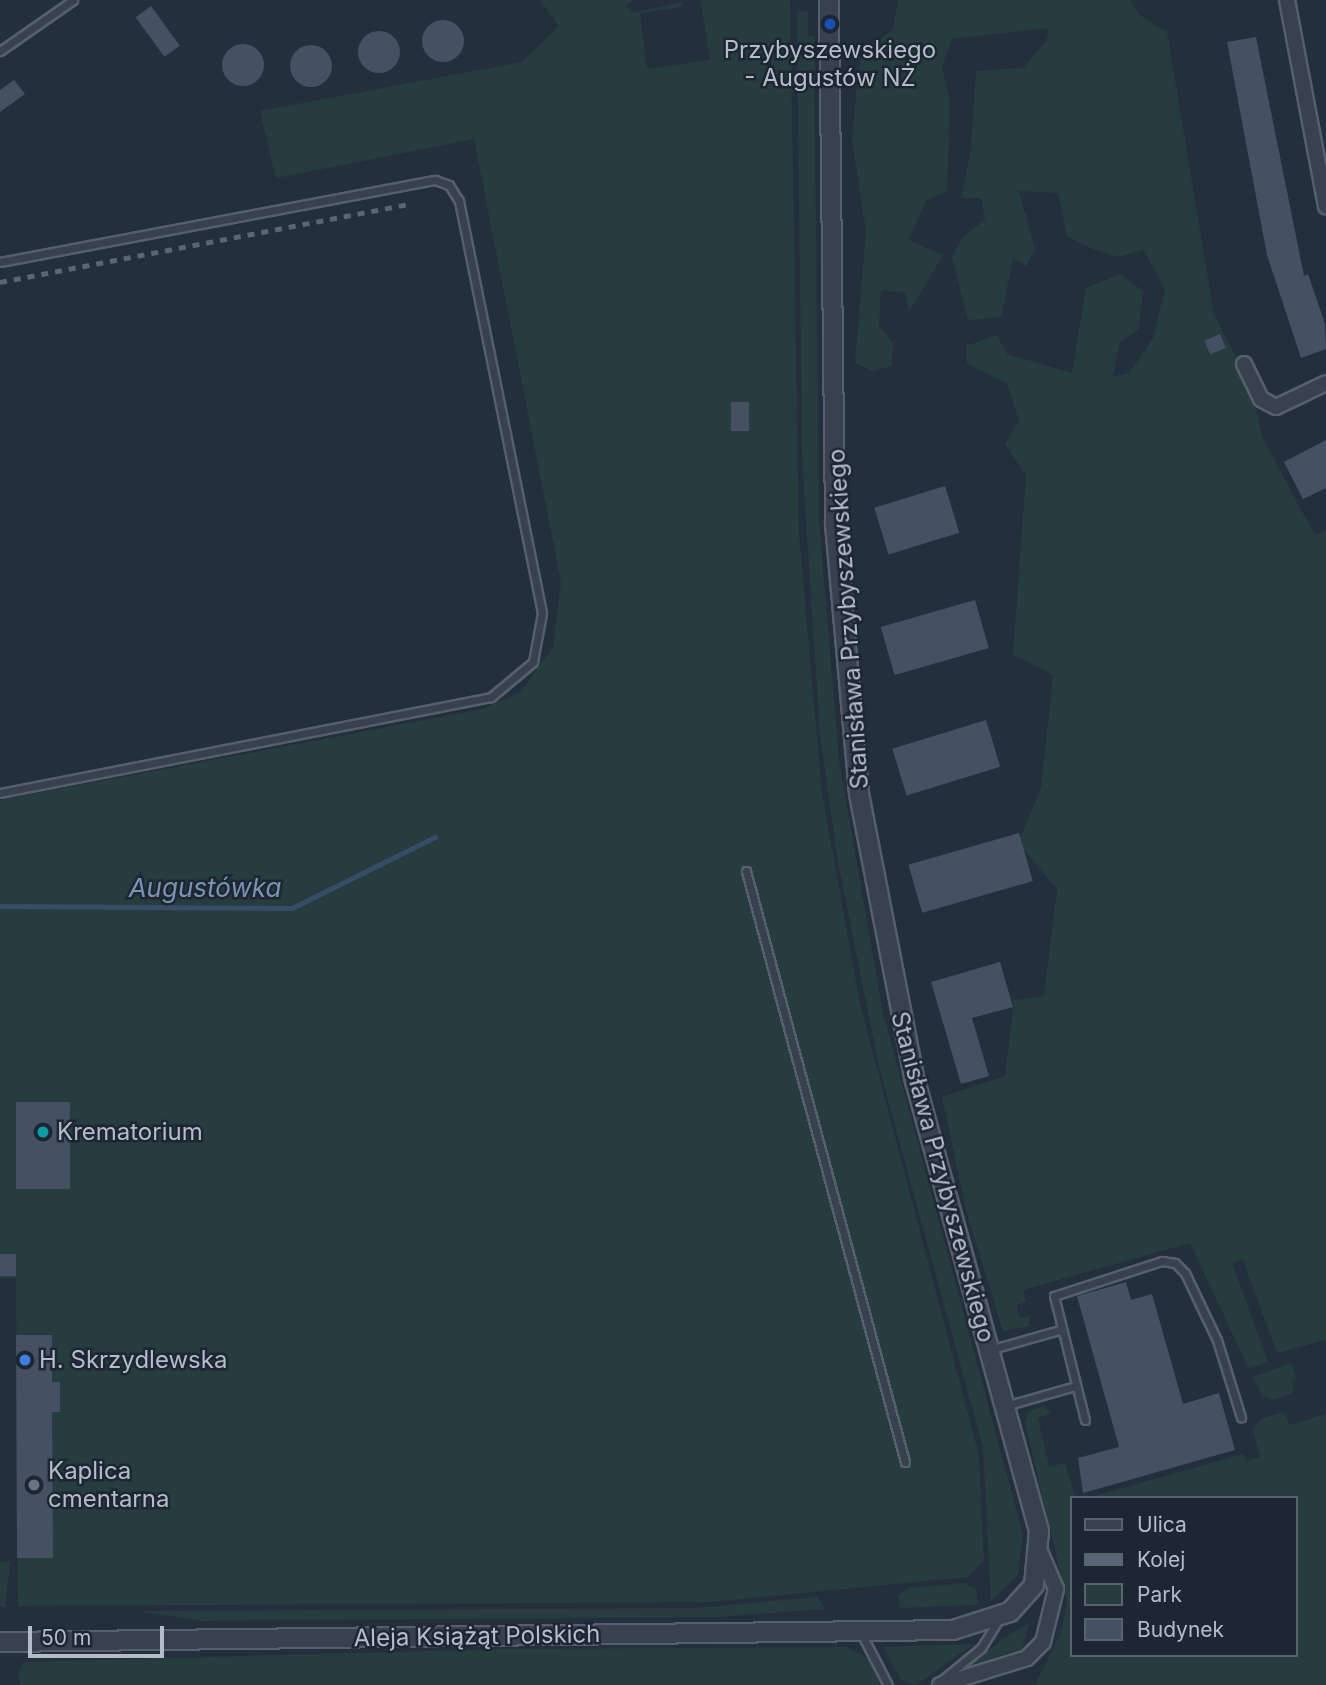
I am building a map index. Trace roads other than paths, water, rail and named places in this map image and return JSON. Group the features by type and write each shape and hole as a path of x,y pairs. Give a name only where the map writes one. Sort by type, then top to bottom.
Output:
{"street":[{"name":"Stanisława Przybyszewskiego","path":"830,0 835,523 852,734 897,1001 1041,1553 1056,1589 1042,1642 1027,1658 938,1685"},
{"path":"1287,0 1326,206"},
{"path":"1244,364 1261,398 1276,407 1326,383"},
{"path":"1001,1617 1028,1594 1041,1553"},
{"name":"Aleja Książąt Polskich","path":"0,1642 860,1633 953,1630 1001,1617"}],"lane":[{"path":"0,51 73,0"},
{"path":"0,262 435,180 449,185 459,201 542,612 533,662 491,697 0,793"},
{"path":"747,871 905,1462"},
{"path":"1085,1420 1052,1302 1063,1289 1162,1261 1175,1263 1217,1340 1241,1417"},
{"path":"989,1350 1059,1330"},
{"path":"1004,1406 1075,1386"},
{"path":"938,1685 981,1648 1001,1617"},
{"path":"860,1633 888,1685"}],"waterway":[{"name":"Augustówka","path":"0,906 292,908 435,837"}],"railway":[{"path":"0,282 410,204"}],"place":[{"name":"Przybyszewskiego - Augustów NŻ","path":"830,24"},
{"name":"Krematorium","path":"43,1132"},
{"name":"H. Skrzydlewska","path":"25,1360"},
{"name":"Kaplica cmentarna","path":"34,1485"}]}
